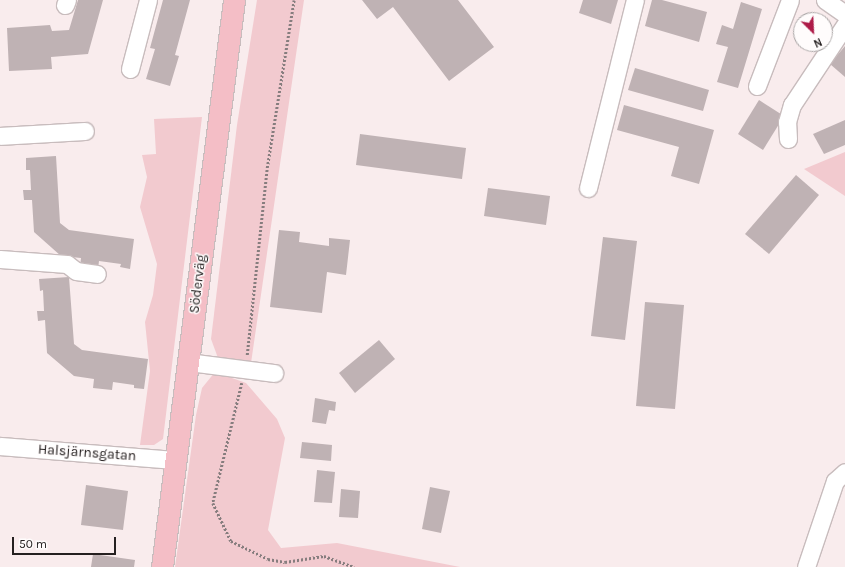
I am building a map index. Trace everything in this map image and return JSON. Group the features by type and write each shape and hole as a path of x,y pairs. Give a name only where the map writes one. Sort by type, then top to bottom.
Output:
{"main road":[{"name":"Söderväg","path":"162,567 234,0"}],"street":[{"path":"130,69 148,0"},
{"path":"588,188 635,0"},
{"path":"757,86 790,0"},
{"path":"825,0 845,14"},
{"path":"788,139 787,122 792,105 845,25"},
{"path":"0,136 85,131"},
{"path":"0,259 67,264 76,271 97,274"},
{"path":"188,362 274,373"},
{"name":"Halsjärnsgatan","path":"0,446 175,460"},
{"path":"806,567 835,482 845,472"}],"path":[{"path":"294,0 267,168 246,370 213,503 231,541 268,559 285,562 324,556 354,567"}],"shaded area":[{"path":"257,0 304,0 251,363 218,358 211,339 237,125"},
{"path":"202,117 163,439 154,445 140,445 150,371 145,322 153,295 157,264 140,207 147,177 142,155 156,154 154,119"},
{"path":"845,152 845,196 804,169"},
{"path":"215,372 246,383 277,419 285,438 268,530 281,548 337,543 460,567 175,567 196,415 202,388"}],"building":[{"path":"78,0 103,0 88,54 51,57 52,69 9,71 7,28 50,25 52,31 69,30"},
{"path":"163,0 190,0 175,55 179,56 170,86 146,79 155,49 150,48"},
{"path":"362,0 458,0 494,47 449,81 393,7 377,19"},
{"path":"583,0 618,0 611,24 579,13"},
{"path":"652,0 662,0 707,12 699,42 645,26"},
{"path":"741,2 762,9 738,88 717,82 728,47 716,44 722,25 733,29"},
{"path":"845,46 845,77 830,64"},
{"path":"635,68 709,90 703,111 628,90"},
{"path":"759,100 784,116 763,150 738,134"},
{"path":"624,105 714,130 699,184 671,176 679,147 617,130"},
{"path":"845,120 845,145 824,154 813,134"},
{"path":"360,134 466,148 462,179 356,165"},
{"path":"56,156 60,223 69,230 134,239 130,269 120,267 121,264 99,261 98,269 80,267 81,258 61,256 34,232 32,200 24,200 23,190 31,190 30,170 26,170 26,158"},
{"path":"796,175 819,195 769,254 745,234"},
{"path":"488,188 550,196 546,225 484,216"},
{"path":"279,230 300,232 299,242 329,246 329,238 350,240 346,275 327,272 322,313 270,307"},
{"path":"603,237 637,241 625,340 591,336"},
{"path":"69,277 74,344 82,350 148,359 144,389 134,388 134,385 113,382 112,390 93,388 94,379 74,376 47,353 45,320 38,321 37,311 44,311 43,290 40,291 39,279"},
{"path":"645,302 684,305 675,409 636,406"},
{"path":"379,340 395,359 355,393 339,373"},
{"path":"315,398 336,402 335,411 329,410 326,424 312,422"},
{"path":"302,442 332,445 331,461 300,458"},
{"path":"317,470 335,472 332,503 314,502"},
{"path":"86,485 128,491 123,530 81,525"},
{"path":"430,487 450,491 441,533 422,529"},
{"path":"341,489 360,491 358,518 339,517"},
{"path":"93,554 135,560 134,567 91,567"}]}
